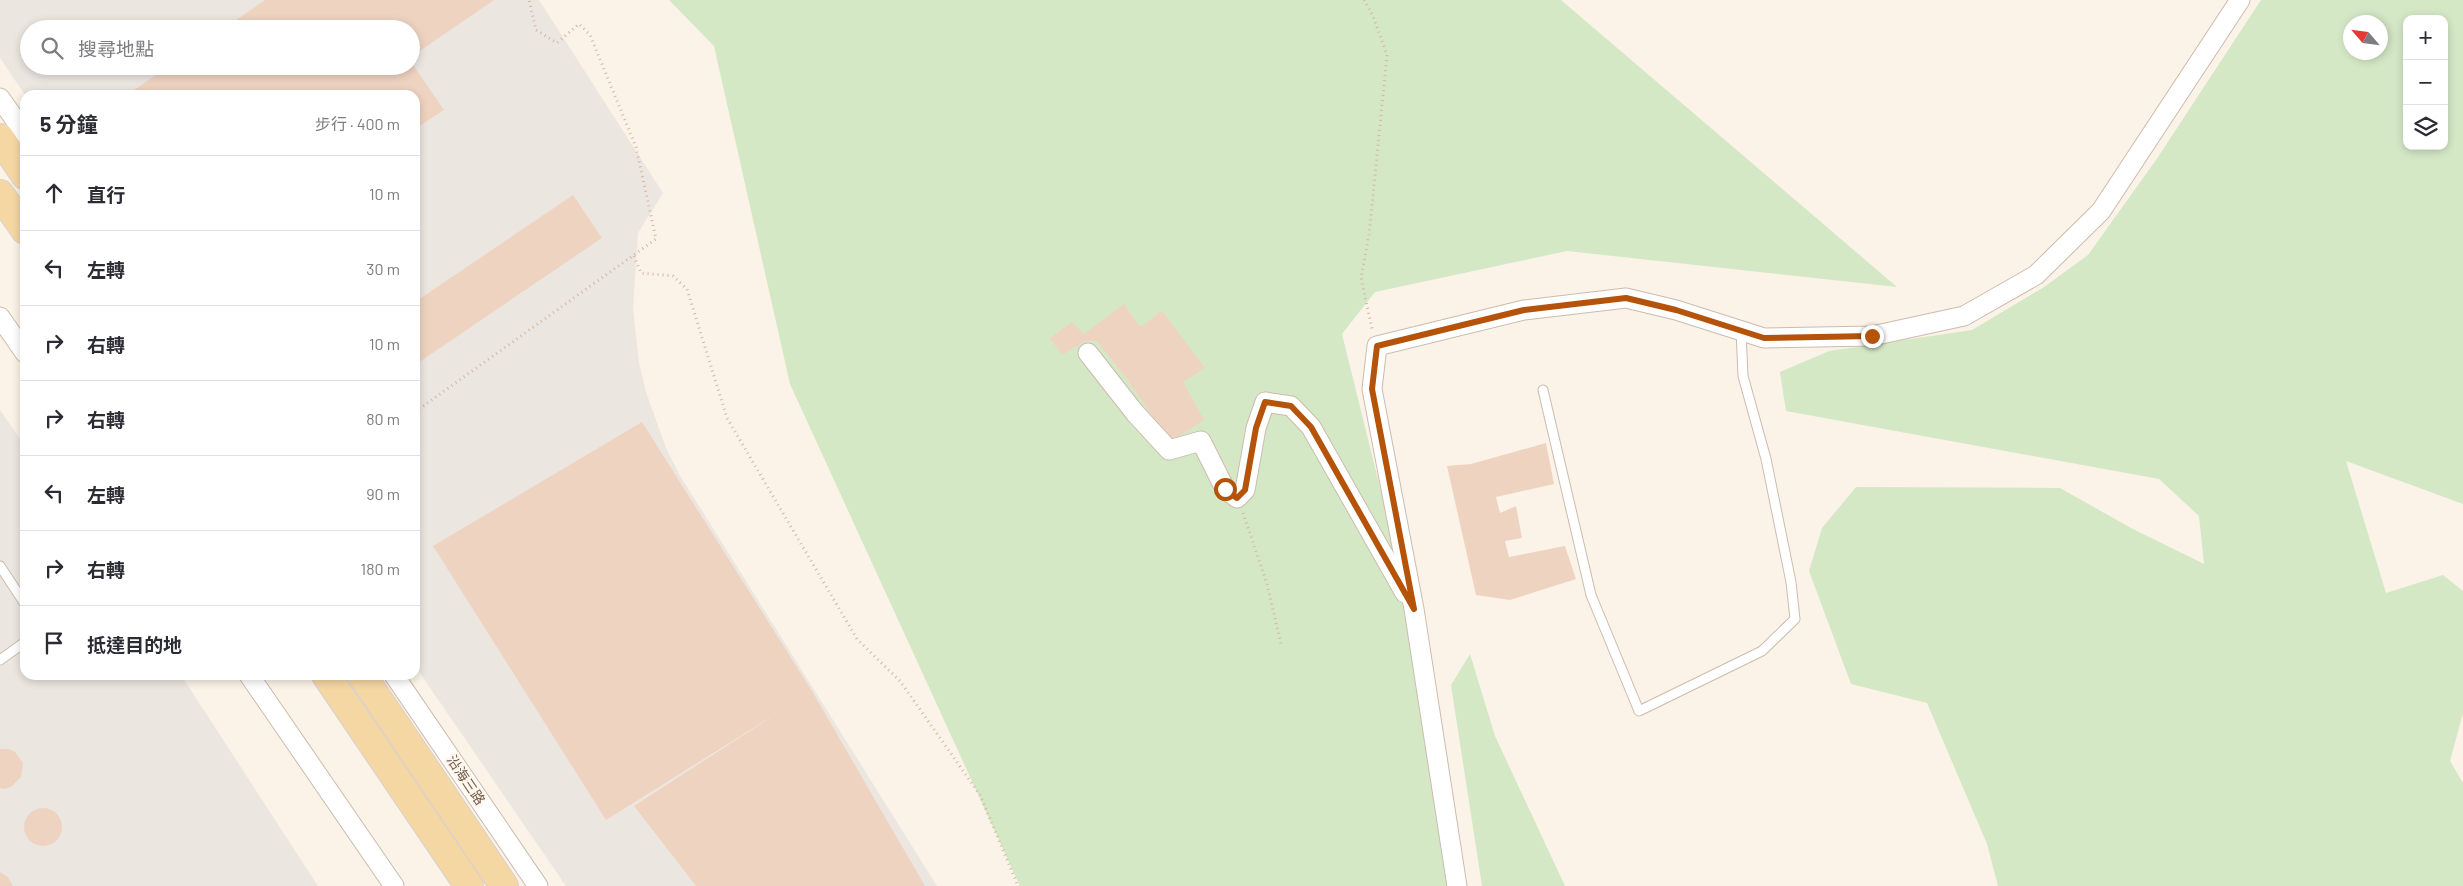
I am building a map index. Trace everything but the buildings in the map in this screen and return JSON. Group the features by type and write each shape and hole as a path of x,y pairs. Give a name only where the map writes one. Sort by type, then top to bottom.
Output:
{"main road":[{"path":"0,138 20,168"},
{"path":"0,194 20,223"},
{"path":"329,680 469,886"},
{"name":"沿海三路","path":"365,680 504,886"}],"street":[{"path":"1457,886 1414,609 1372,389 1377,346 1524,310 1626,298 1676,310 1764,338 1872,336 1964,316 2036,275 2101,211 2240,0"},
{"path":"0,98 20,127"},
{"path":"0,317 20,346"},
{"path":"1088,353 1134,413 1169,450 1201,441 1225,489 1237,498 1245,490 1256,428 1265,402 1291,406 1311,427 1414,609"},
{"path":"253,680 394,886"},
{"name":"沿海三路","path":"397,680 538,886"},
{"path":"271,706 295,721 409,886"}],"lane":[{"path":"1543,390 1591,595 1639,712 1762,651 1795,619 1791,582 1766,459 1743,376 1740,331"},
{"path":"0,566 20,596"},
{"path":"0,660 20,646"}],"path":[{"path":"420,408 656,239 636,147 590,35 578,24 557,44 536,30 528,0"},
{"path":"1364,0 1374,16 1387,55 1370,235 1361,278 1368,315 1377,346"},
{"path":"634,256 641,273 673,276 687,289 727,418 857,639 900,681 980,795 1018,886"},
{"path":"1237,498 1267,584 1281,644"}],"shaded area":[{"path":"0,0 539,0 663,193 638,233 633,308 639,363 646,392 666,448 679,474 937,886 566,886 420,673 420,90 22,90 0,58"},
{"path":"0,410 20,439 20,680 184,680 318,886 0,886"}],"green space":[{"path":"669,0 1561,0 1897,287 1567,251 1375,292 1342,334 1394,544 1413,636 1447,886 1020,886 790,384 714,46"},
{"path":"2261,0 2463,0 2463,504 2346,461 2386,593 2443,575 2463,591 2463,713 2450,761 2463,783 2463,886 1998,886 1987,844 1927,703 1851,684 1809,571 1822,528 1856,487 2060,488 2131,528 2204,564 2199,516 2159,479 1786,411 1780,372 1829,351 1972,330 2044,287 2088,255 2156,160"},
{"path":"1470,654 1495,736 1565,886 1482,886 1451,685"}],"route":[{"path":"1225,489 1237,498 1245,490 1256,428 1265,402 1291,406 1311,427 1414,609 1372,389 1377,346 1524,310 1626,298 1676,310 1764,338 1872,336"}]}
